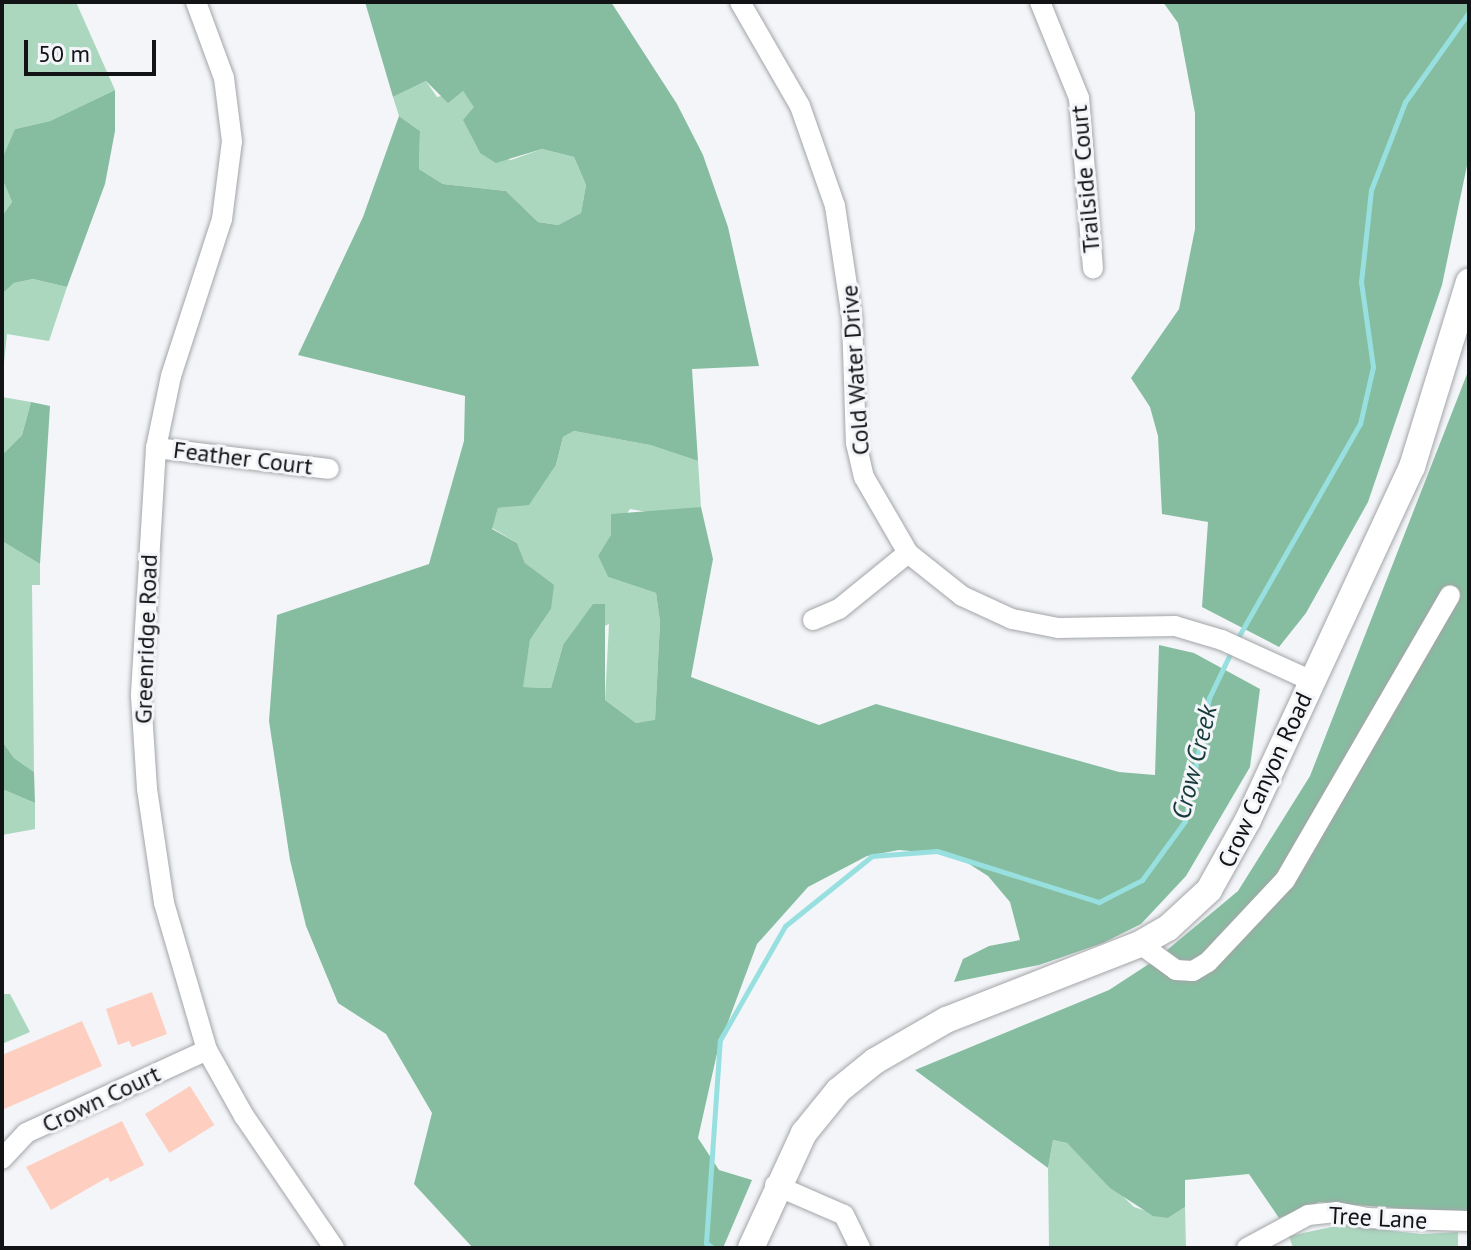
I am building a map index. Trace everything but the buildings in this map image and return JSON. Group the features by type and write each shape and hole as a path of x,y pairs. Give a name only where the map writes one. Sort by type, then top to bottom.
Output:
{"main road":[{"name":"Crow Canyon Road","path":"751,1248 775,1185 804,1133 839,1090 912,1036 1140,944 1168,928 1209,890 1227,864 1412,467 1469,282"}],"street":[{"name":"Greenridge Road","path":"196,2 224,78 230,167 222,219 171,376 156,448 141,696 144,751 164,903 207,1050 252,1128 334,1248"},
{"name":"Cold Water Drive","path":"740,2 800,106 835,206 851,305 858,454 883,517 908,553 962,596 1012,619 1058,628 1175,626 1222,640 1312,681"},
{"name":"Trailside Court","path":"1040,2 1079,98 1093,268"},
{"name":"Feather Court","path":"156,448 329,469"},
{"path":"813,620 839,609 908,553"},
{"path":"1140,944 1176,970 1193,971 1208,962 1285,880 1450,595"},
{"name":"Crown Court","path":"2,1159 26,1133 207,1050"},
{"path":"775,1185 844,1215 860,1248"},
{"name":"Tree Lane","path":"1247,1248 1308,1215 1336,1212 1366,1218 1469,1221"}],"green space":[{"path":"2,2 76,2 115,90 50,121 15,129 4,183 12,202 2,216"},
{"path":"365,2 611,2 677,104 703,155 728,227 759,366 692,369 698,461 650,445 574,431 563,437 556,465 529,505 498,508 492,529 517,543 525,563 554,585 551,609 530,640 523,687 551,688 563,645 593,604 605,604 605,700 636,723 655,720 660,622 656,593 608,577 598,556 611,535 611,514 701,507 713,559 691,677 819,725 876,704 1119,772 1155,775 1159,645 1194,653 1260,689 1250,767 1186,876 1141,924 1103,943 1039,965 954,982 963,959 989,946 1020,940 1010,902 988,876 955,855 899,850 867,856 808,887 757,944 718,1049 698,1138 719,1170 752,1180 723,1248 473,1248 414,1184 432,1113 386,1034 338,1003 306,926 290,860 269,721 277,615 429,564 464,441 465,396 298,355 363,217 399,116 420,131 419,169 443,184 506,191 538,222 558,225 581,213 586,185 574,157 542,149 496,163 480,153 463,120 474,107 463,91 448,103 426,81 393,97"},
{"path":"1163,2 1469,2 1469,156 1442,285 1368,502 1306,613 1279,647 1202,607 1208,522 1162,514 1158,436 1150,407 1131,378 1179,309 1195,229 1195,113 1178,23"},
{"path":"426,81 437,97 463,91 475,107 464,121 480,153 511,160 542,149 574,157 586,185 581,213 558,225 538,222 506,191 443,184 419,169 420,131 399,116 393,97"},
{"path":"115,90 115,131 105,184 67,287 33,279 14,283 2,294 2,216 12,202 4,183 3,157 15,129 50,121"},
{"path":"33,279 67,287 49,341 7,334 2,382 2,294 14,283"},
{"path":"1469,369 1469,1214 1319,1202 1279,1218 1249,1174 1185,1180 1185,1207 1168,1218 1153,1216 1110,1188 1067,1143 1053,1140 1048,1168 915,1070 1109,990 1155,960 1238,891 1310,776"},
{"path":"2,397 31,402 22,435 2,455"},
{"path":"31,402 50,406 40,564 2,541 2,455 22,435"},
{"path":"574,431 650,445 698,461 701,507 659,514 630,509 598,556 608,577 656,593 660,622 655,721 636,723 605,700 609,624 563,645 551,688 522,687 530,640 551,609 540,576 525,563 517,543 492,528 498,508 529,504 556,465 563,437"},
{"path":"2,541 40,564 40,585 32,585 34,772 14,758 2,741"},
{"path":"2,741 14,758 34,772 35,803 2,789"},
{"path":"2,789 35,803 35,829 2,835"},
{"path":"2,994 10,994 30,1032 2,1044"},
{"path":"1053,1140 1067,1143 1134,1207 1168,1218 1185,1207 1186,1248 1049,1248 1048,1168"},
{"path":"1341,1225 1421,1234 1458,1232 1458,1248 1293,1248 1289,1236"}],"waterway":[{"name":"Crow Creek","path":"1236,641 1360,424 1373,367 1361,282 1371,190 1405,102 1469,12"},
{"name":"Crow Creek","path":"712,1247 706,1243 720,1040 785,926 872,856 937,851 1099,902 1142,880 1185,821 1209,698 1232,650"}]}
